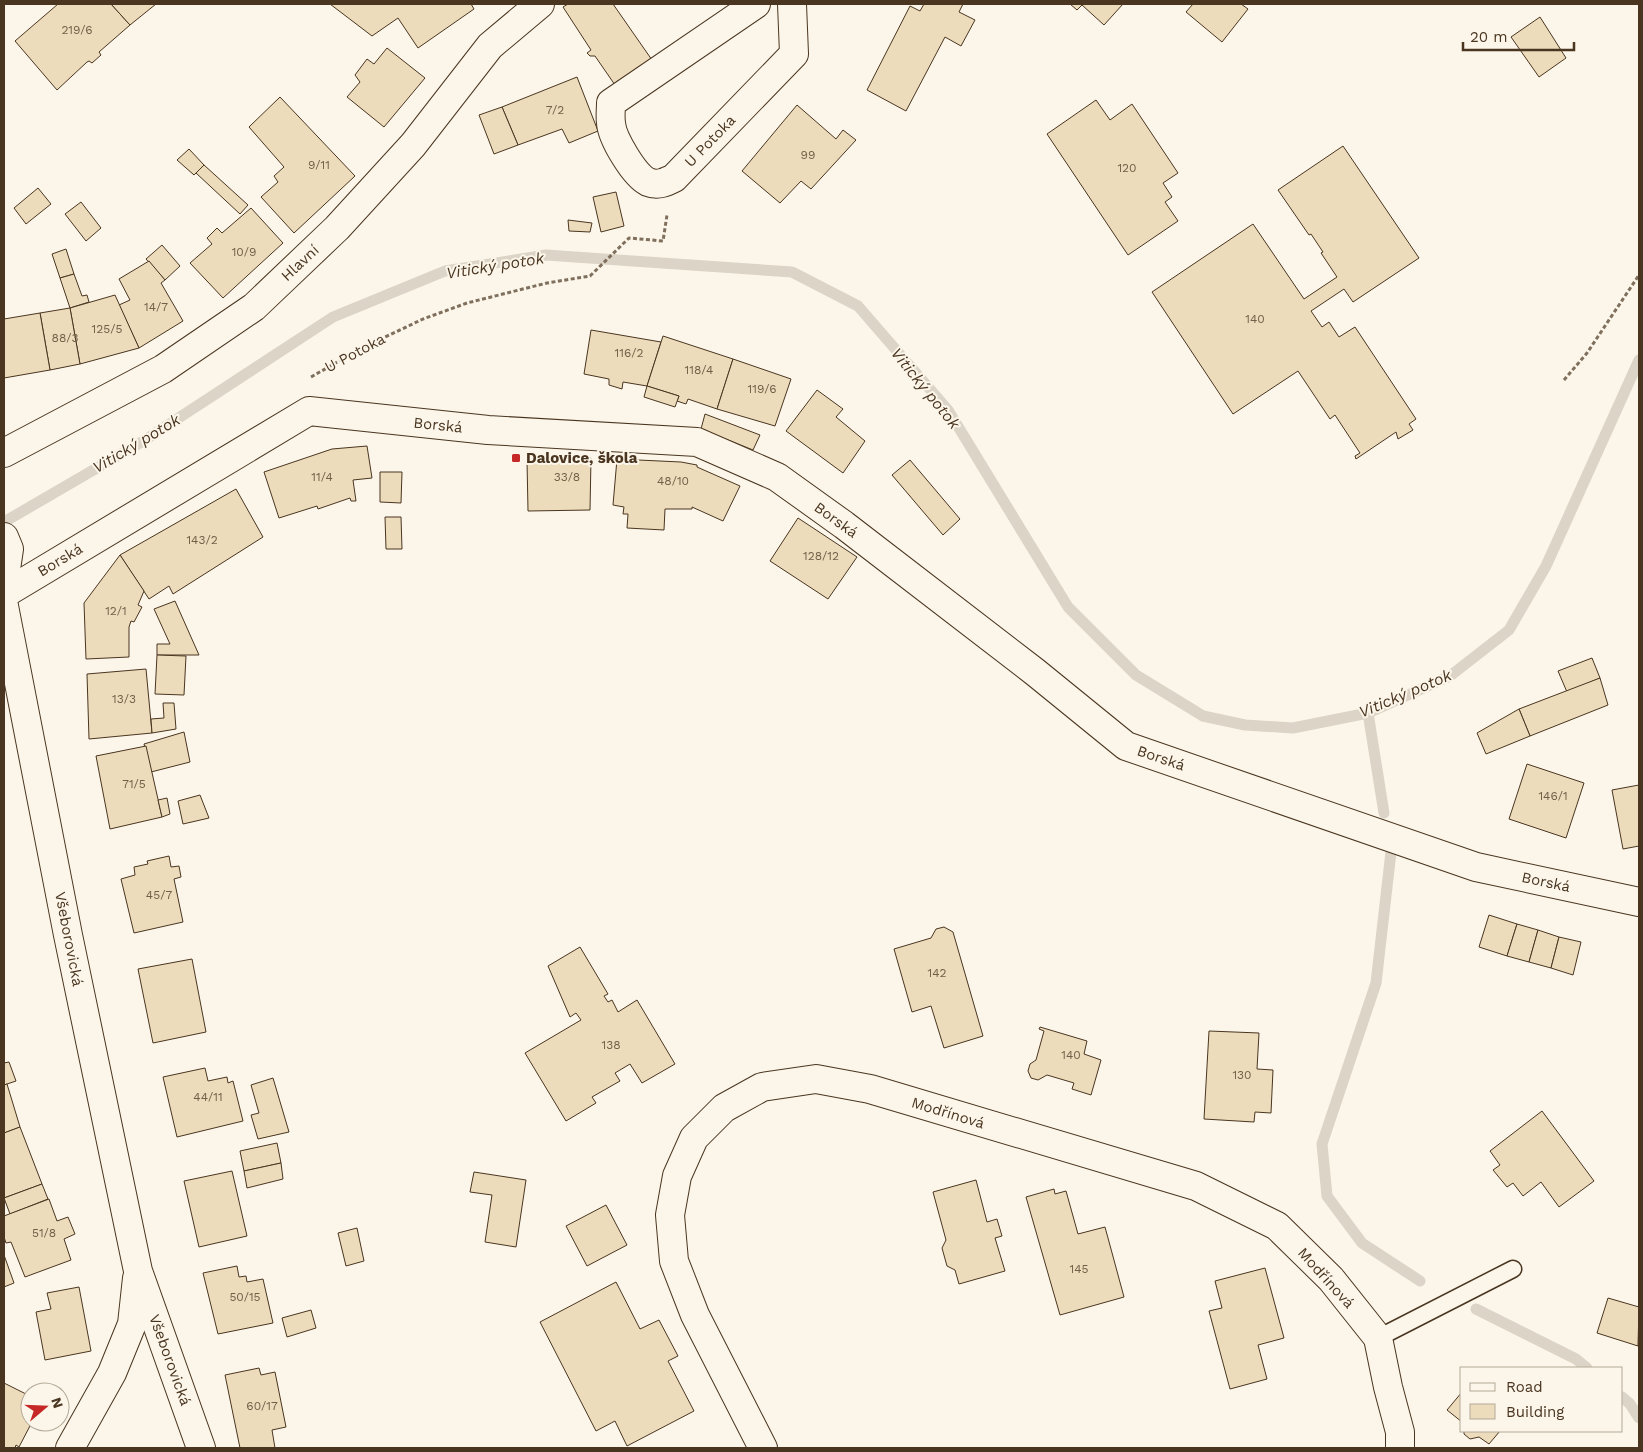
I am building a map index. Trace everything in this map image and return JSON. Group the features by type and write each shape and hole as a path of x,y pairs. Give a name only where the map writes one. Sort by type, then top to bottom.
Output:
{"street":[{"name":"Hlavní","path":"4,453 163,370 254,307 337,228 413,145 490,46 540,4"},
{"name":"U Potoka","path":"756,4 611,103 611,124 629,165 648,182 663,184 674,178 794,54 792,4"},
{"name":"Borská","path":"4,594 309,411 488,430 697,442 777,477 844,525 1035,672 1126,746 1476,867 1639,902"},
{"path":"4,583 7,543"},
{"name":"Všeborovická","path":"4,606 68,935 138,1271 201,1448"},
{"name":"Modřínová","path":"763,1448 695,1315 674,1262 670,1215 678,1176 694,1138 724,1108 762,1087 816,1079 870,1089 1196,1186 1277,1226 1331,1279 1378,1338 1400,1432 1400,1448"},
{"name":"Všeborovická","path":"70,1448 112,1373 132,1324 138,1271"}],"lane":[{"path":"1378,1338 1513,1269"}],"path":[{"name":"U Potoka","path":"309,411 310,378 362,348 423,319 467,303 547,283 590,276 629,238 663,241"},
{"path":"1564,380 1587,353 1639,275"}],"building":[{"path":"58,4 111,4 130,25 99,52 101,55 92,63 87,62 57,90 15,41"},
{"path":"111,4 156,4 130,25"},
{"path":"330,4 471,4 474,9 418,48 398,18 372,36"},
{"path":"568,4 613,4 652,60 615,85 595,56 590,56 587,53 591,50 563,7"},
{"path":"924,4 963,4 959,12 975,20 961,46 945,37 906,111 867,90 910,6 920,11"},
{"path":"1070,4 1123,4 1104,25 1082,5 1077,10"},
{"path":"1193,4 1241,4 1248,9 1222,42 1186,12"},
{"path":"1540,17 1566,58 1539,77 1511,37"},
{"path":"387,48 425,78 384,127 347,97 360,82 355,75 367,59 374,64"},
{"path":"577,77 598,131 569,143 562,129 518,145 502,107"},
{"path":"280,97 355,176 294,233 261,197 278,182 274,176 284,167 249,127"},
{"path":"1096,100 1110,120 1132,104 1178,173 1163,183 1172,197 1165,202 1178,221 1128,255 1047,134"},
{"path":"797,105 836,139 843,130 856,140 811,189 801,181 780,203 742,171"},
{"path":"502,107 518,145 494,154 479,115"},
{"path":"1343,146 1419,258 1353,302 1344,289 1311,311 1322,327 1329,322 1339,337 1355,327 1416,419 1409,424 1413,430 1398,439 1396,432 1356,459 1355,456 1360,453 1335,415 1330,419 1298,371 1233,414 1152,292 1253,224 1304,299 1337,277 1311,234 1309,235 1278,190"},
{"path":"189,149 204,165 194,175 177,160"},
{"path":"204,165 248,205 240,214 196,173"},
{"path":"38,188 51,204 26,224 14,208"},
{"path":"616,192 624,226 601,232 593,197"},
{"path":"81,202 101,228 86,241 65,214"},
{"path":"251,208 283,243 223,298 190,263 212,244 207,238 217,228 222,233"},
{"path":"568,220 592,223 590,232 569,231"},
{"path":"162,245 180,266 165,280 146,259"},
{"path":"66,249 74,274 60,278 52,254"},
{"path":"149,261 165,280 161,283 183,321 139,348 119,305 130,300 119,279"},
{"path":"74,274 82,296 87,295 89,302 70,308 60,278"},
{"path":"115,295 139,348 80,364 70,308"},
{"path":"70,308 80,364 50,370 40,313"},
{"path":"40,313 50,370 4,378 4,319"},
{"path":"591,330 661,342 647,386 623,382 622,389 609,385 609,379 584,374"},
{"path":"663,336 733,359 717,409 688,399 686,404 677,401 679,396 647,386"},
{"path":"733,359 791,379 775,426 717,409"},
{"path":"647,386 679,396 675,407 644,397"},
{"path":"817,390 843,409 836,417 865,441 843,473 786,431"},
{"path":"705,414 760,435 753,450 701,429"},
{"path":"367,446 372,478 353,480 356,501 351,501 350,498 318,509 317,506 279,518 264,472 332,449"},
{"path":"591,458 590,510 528,511 527,460"},
{"path":"617,459 681,462 697,465 697,467 740,486 723,521 692,507 692,509 665,509 664,530 627,528 628,514 623,514 624,507 613,505"},
{"path":"910,460 960,519 943,535 892,475"},
{"path":"380,472 402,472 401,503 380,502"},
{"path":"236,489 263,537 173,594 169,586 149,599 120,555"},
{"path":"385,517 401,517 402,549 386,549"},
{"path":"798,518 857,557 828,599 770,561"},
{"path":"120,555 144,591 138,605 142,607 134,622 131,621 129,627 129,657 86,659 84,603"},
{"path":"175,601 199,655 157,655 157,644 170,644 154,609"},
{"path":"157,655 186,656 184,695 155,694"},
{"path":"1592,658 1600,678 1567,692 1558,671"},
{"path":"146,669 152,733 89,739 87,674"},
{"path":"1600,678 1608,705 1530,736 1519,709"},
{"path":"163,703 174,703 176,729 152,733 151,719 164,718"},
{"path":"1519,709 1530,736 1486,754 1477,733"},
{"path":"184,732 190,762 151,772 144,744"},
{"path":"146,746 162,817 110,829 96,756"},
{"path":"1527,764 1584,783 1566,838 1509,819"},
{"path":"1639,785 1639,846 1623,849 1612,790"},
{"path":"200,795 209,818 183,824 178,801"},
{"path":"167,798 170,814 162,817 158,800"},
{"path":"169,856 171,867 179,866 181,877 174,879 183,922 134,933 121,879 135,875 134,867 148,864 147,861"},
{"path":"1489,915 1517,924 1507,956 1479,947"},
{"path":"1517,924 1538,930 1529,962 1507,956"},
{"path":"944,927 953,932 983,1036 944,1048 931,1006 912,1012 894,949 931,938 936,929"},
{"path":"1538,930 1559,937 1551,968 1529,962"},
{"path":"1559,937 1581,942 1573,975 1551,968"},
{"path":"580,947 608,994 604,996 608,1002 612,1000 618,1012 637,1000 675,1064 642,1083 630,1064 615,1073 620,1081 592,1097 596,1103 566,1121 525,1053 581,1020 576,1013 570,1017 548,966"},
{"path":"192,959 206,1032 153,1043 138,969"},
{"path":"1040,1027 1087,1041 1084,1054 1101,1060 1091,1095 1072,1089 1074,1083 1047,1075 1038,1080 1031,1078 1028,1071 1030,1064 1036,1060 1044,1031 1039,1029"},
{"path":"1209,1031 1259,1033 1257,1069 1273,1070 1271,1113 1255,1112 1254,1122 1204,1119"},
{"path":"9,1062 16,1081 4,1085 4,1063"},
{"path":"205,1068 208,1081 227,1077 228,1083 233,1081 243,1121 177,1137 163,1077"},
{"path":"273,1078 289,1132 258,1139 251,1115 259,1113 251,1085"},
{"path":"7,1084 20,1127 4,1133 4,1085"},
{"path":"1542,1111 1594,1181 1559,1207 1541,1182 1523,1196 1513,1183 1507,1187 1493,1170 1500,1165 1490,1151"},
{"path":"20,1127 42,1184 4,1198 4,1133"},
{"path":"277,1143 281,1163 244,1171 240,1151"},
{"path":"281,1163 283,1179 247,1188 244,1171"},
{"path":"232,1171 247,1236 199,1247 184,1181"},
{"path":"474,1172 526,1180 516,1247 485,1242 492,1195 470,1192"},
{"path":"976,1180 987,1222 997,1219 1002,1236 995,1238 1005,1271 959,1284 955,1270 947,1266 942,1248 946,1240 933,1192"},
{"path":"42,1184 48,1199 10,1214 4,1198"},
{"path":"1054,1189 1055,1194 1066,1191 1078,1234 1105,1227 1124,1297 1060,1315 1026,1197"},
{"path":"49,1199 57,1221 68,1217 75,1234 64,1239 71,1260 25,1277 11,1242 6,1243 4,1237 4,1216"},
{"path":"606,1205 627,1245 587,1266 566,1226"},
{"path":"357,1228 364,1261 346,1266 338,1233"},
{"path":"4,1255 14,1283 4,1287"},
{"path":"237,1266 239,1277 246,1276 247,1282 263,1279 273,1323 218,1334 203,1273"},
{"path":"1265,1268 1284,1338 1258,1345 1267,1379 1230,1389 1209,1311 1222,1308 1215,1281"},
{"path":"616,1282 640,1329 659,1320 678,1356 668,1361 694,1411 627,1446 615,1421 596,1431 540,1322"},
{"path":"79,1287 91,1351 45,1360 36,1312 51,1309 47,1293"},
{"path":"1608,1298 1639,1307 1638,1346 1597,1333"},
{"path":"311,1310 316,1328 287,1337 282,1318"},
{"path":"259,1368 261,1375 275,1372 286,1427 272,1430 275,1448 240,1448 225,1375"},
{"path":"4,1383 20,1391 20,1432 27,1432 19,1447 16,1445 15,1448 4,1448"},
{"path":"1460,1394 1460,1420 1447,1410"},
{"path":"1464,1432 1499,1432 1489,1444 1479,1437 1470,1439"}],"waterway":[{"name":"Vitický potok","path":"4,522 145,440 333,317 445,271 546,255 792,272 858,306 948,410 1068,607 1136,675 1203,716 1245,725 1293,728 1368,713 1450,676 1509,630 1546,566 1639,360"},
{"path":"1368,713 1384,813"},
{"path":"1391,852 1376,983 1322,1144 1327,1196 1362,1243 1420,1281"},
{"path":"1476,1309 1576,1359 1586,1367"},
{"path":"1623,1398 1630,1404 1639,1418"}],"place":[{"name":"Dalovice, škola","path":"516,458"}]}
